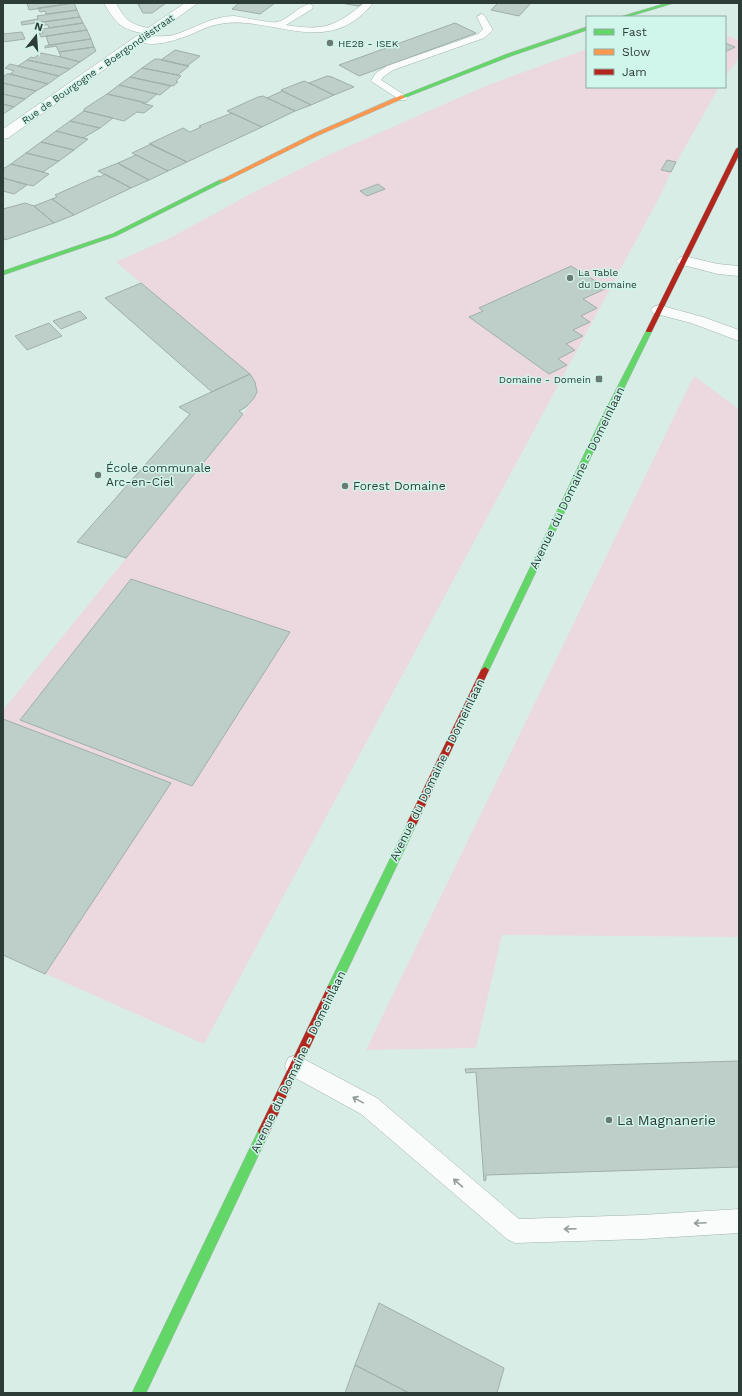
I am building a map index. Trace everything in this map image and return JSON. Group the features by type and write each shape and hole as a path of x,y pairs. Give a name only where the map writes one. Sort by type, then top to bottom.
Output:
{"street":[{"path":"110,3 120,22 146,36"},
{"name":"Rue de Bourgogne - Boergondiëstraat","path":"3,135 192,3"},
{"path":"626,16 672,3"},
{"path":"3,273 83,247 130,228 280,152 403,98 509,56 586,28"},
{"name":"Avenue du Domaine - Domeinlaan","path":"139,1393 586,459 659,310 705,222 739,148"},
{"path":"684,261 718,269 739,271"},
{"path":"659,310 697,320 739,336"}],"lane":[{"path":"146,36 157,40 170,39 200,26 220,20 255,21 320,30 337,26 350,19 369,3"},
{"path":"279,25 309,7"},
{"path":"403,98 376,81 379,75 390,68 481,36 488,30 481,18"},
{"path":"296,1066 369,1106 515,1231 642,1227 739,1221"}],"shaded area":[{"path":"726,35 739,40 739,58 726,76"},
{"name":"Forest Domaine","path":"586,49 586,88 718,88 671,172 661,194 204,1044 3,955 3,710 243,414 257,392 255,382 250,374 116,262 172,237 254,192 322,158 488,85"},
{"path":"694,376 739,409 739,937 502,935 476,1048 366,1050"}],"building":[{"path":"27,3 74,3 29,10"},
{"path":"74,3 77,10 46,14 45,11 40,12 38,8"},
{"path":"166,3 152,13 143,13 138,4"},
{"path":"239,3 275,3 260,14 232,9"},
{"path":"341,3 365,3 358,6"},
{"path":"498,3 531,3 519,16 491,10"},
{"path":"77,10 80,17 22,25 21,22 38,19 37,16"},
{"path":"80,17 83,23 49,28 48,25 42,25 41,22"},
{"path":"83,23 87,30 41,37 39,33 43,33 42,29"},
{"path":"455,23 476,33 359,76 339,65"},
{"path":"87,30 91,39 49,45 46,36"},
{"path":"22,32 25,39 3,42 3,34"},
{"path":"91,39 94,47 59,52 56,46 45,48 45,46"},
{"path":"726,43 735,47 726,52"},
{"path":"94,47 96,51 80,62 61,57 59,52"},
{"path":"175,50 200,56 187,66 161,60"},
{"path":"41,53 80,62 70,69 27,60 31,57 34,58"},
{"path":"155,59 189,66 178,75 142,68"},
{"path":"27,60 70,69 59,76 18,66"},
{"path":"10,64 59,76 48,84 10,74 14,71 5,68"},
{"path":"142,68 181,76 176,81 178,82 173,86 130,77"},
{"path":"7,74 48,84 36,91 3,83 3,77"},
{"path":"327,76 354,87 334,95 309,83"},
{"path":"130,77 171,86 160,95 119,85"},
{"path":"304,81 334,95 311,105 281,90"},
{"path":"3,83 36,91 25,99 3,94"},
{"path":"119,85 157,94 146,103 107,94"},
{"path":"282,91 311,105 295,111 267,98"},
{"path":"3,94 25,99 14,107 3,104"},
{"path":"107,94 143,102 142,103 153,106 144,113 137,112 124,121 84,111 84,109"},
{"path":"263,96 295,111 262,127 227,111 258,97"},
{"path":"3,104 14,107 3,114"},
{"path":"84,111 113,118 100,128 70,121"},
{"path":"232,113 262,127 187,162 149,144 183,128 190,132 201,127 199,126"},
{"path":"70,121 100,128 83,138 56,131"},
{"path":"56,131 88,139 74,150 41,142"},
{"path":"41,142 74,150 59,161 26,153"},
{"path":"151,144 187,162 168,171 132,153"},
{"path":"26,153 59,161 43,172 11,164"},
{"path":"136,155 168,171 149,180 118,163"},
{"path":"667,160 676,162 671,172 661,170"},
{"path":"118,163 149,180 131,188 98,171"},
{"path":"11,164 49,174 33,186 3,178 3,169"},
{"path":"105,174 131,188 74,215 52,199 57,197 55,195"},
{"path":"3,178 27,185 14,194 3,191"},
{"path":"378,184 385,189 367,196 360,191"},
{"path":"52,199 74,215 54,223 34,206"},
{"path":"25,203 34,206 54,223 5,240 3,236 3,209"},
{"path":"571,266 607,288 583,299 597,308 581,316 590,322 573,330 583,336 566,344 575,350 558,359 567,365 549,374 469,317 483,311 479,308"},
{"path":"141,283 250,374 212,392 105,298"},
{"path":"80,311 87,318 61,329 53,321"},
{"path":"49,323 62,336 27,350 15,336"},
{"path":"250,374 255,382 257,392 254,398 246,407 239,411 243,414 126,558 77,542 190,414 179,407"},
{"path":"131,579 290,632 192,786 20,720"},
{"path":"3,719 171,783 45,974 3,955"},
{"name":"La Magnanerie","path":"739,1061 739,1167 486,1175 486,1180 484,1181 476,1072 466,1073 465,1069"},
{"path":"379,1303 504,1368 497,1393 409,1393 355,1365"},
{"path":"355,1365 409,1393 345,1393"}],"traffic: fast":[{"path":"626,16 672,3"},
{"path":"402,97 509,55 586,28"},
{"path":"3,273 114,235 222,181"},
{"path":"485,670 606,417 649,331"},
{"path":"332,990 412,823"},
{"path":"139,1393 264,1131"}],"traffic: slow":[{"path":"222,181 317,134 402,97"}],"traffic: jam":[{"path":"649,331 739,149"},
{"path":"412,823 485,670"},
{"path":"264,1131 332,990"}],"place":[{"name":"HE2B - ISEK","path":"330,43"},
{"name":"La Table du Domaine","path":"570,278"},
{"name":"Domaine - Domein","path":"599,379"},
{"name":"École communale Arc-en-Ciel","path":"98,475"},
{"name":"Forest Domaine","path":"345,486"},
{"name":"La Magnanerie","path":"609,1120"}]}
